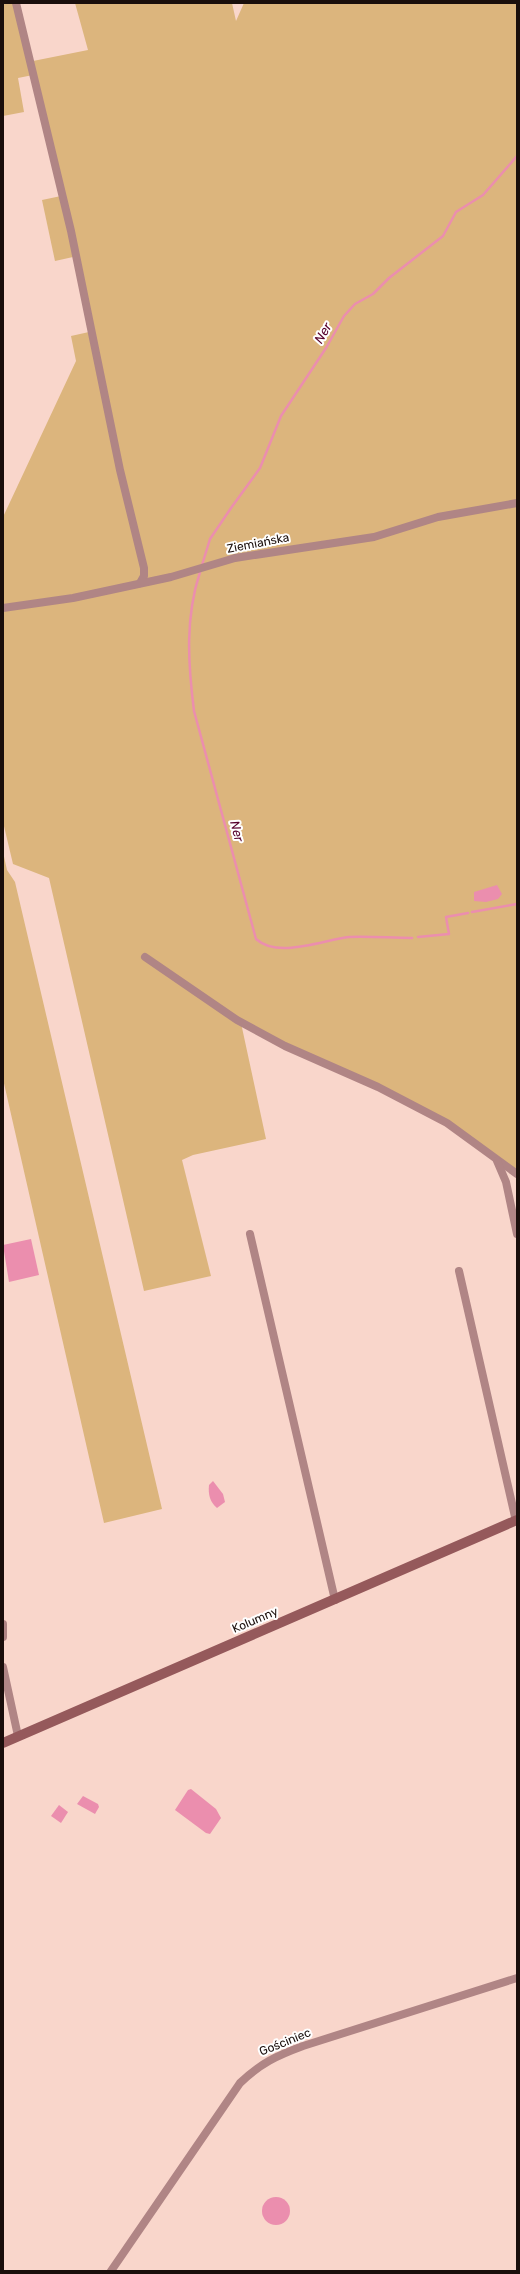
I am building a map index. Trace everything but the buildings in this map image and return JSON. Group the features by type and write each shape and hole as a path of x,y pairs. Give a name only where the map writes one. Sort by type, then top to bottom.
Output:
{"street":[{"path":"16,3 71,232 120,470 144,568 144,576 140,583"},
{"name":"Ziemiańska","path":"3,608 73,598 170,577 235,558 374,536 438,517 517,504"},
{"path":"145,957 236,1020 285,1046 378,1087 446,1123 517,1174"},
{"path":"497,1161 506,1182 517,1234"},
{"path":"250,1234 335,1600"},
{"path":"459,1271 517,1520"},
{"name":"Kolumny","path":"3,1743 517,1520"},
{"path":"3,1624 3,1637"},
{"path":"3,1668 18,1736"},
{"name":"Gościniec","path":"111,2271 240,2083 256,2068 271,2058 303,2046 517,1978"}],"shaded area":[{"path":"3,3 15,3 33,75 18,78 24,112 3,116"},
{"path":"75,3 232,3 236,21 244,3 517,3 517,1173 464,1133 241,1023 266,1139 193,1155 182,1160 211,1276 144,1291 49,878 13,864 3,822 3,517 76,361 71,336 89,332 33,61 88,50"},
{"path":"61,196 73,257 55,261 42,200"},
{"path":"3,852 7,870 15,882 162,1509 104,1523 3,1079"},
{"path":"497,885 502,894 498,899 486,902 474,901 474,892"},
{"path":"31,1239 39,1275 9,1282 3,1245"},
{"path":"213,1481 223,1494 225,1502 217,1508 211,1501 209,1495 209,1485"},
{"path":"191,1789 216,1809 221,1818 210,1834 206,1833 175,1810 188,1790"},
{"path":"83,1796 98,1804 99,1807 95,1814 77,1804"},
{"path":"59,1805 68,1812 61,1823 51,1816"},
{"path":"276,2197 286,2201 290,2211 286,2221 276,2225 266,2221 262,2211 266,2201"}],"waterway":[{"name":"Ner","path":"202,565 210,539 260,468 281,416 326,348 344,316 355,304 373,294 389,278 443,236 456,212 483,195 517,156"},
{"name":"Ner","path":"200,572 192,606 189,641 190,676 194,711 256,939 265,945 276,948 288,948 301,947 349,937 412,938"},
{"name":"Ner","path":"472,912 517,904"},
{"name":"Ner","path":"418,937 449,934 446,917 468,913"}]}
